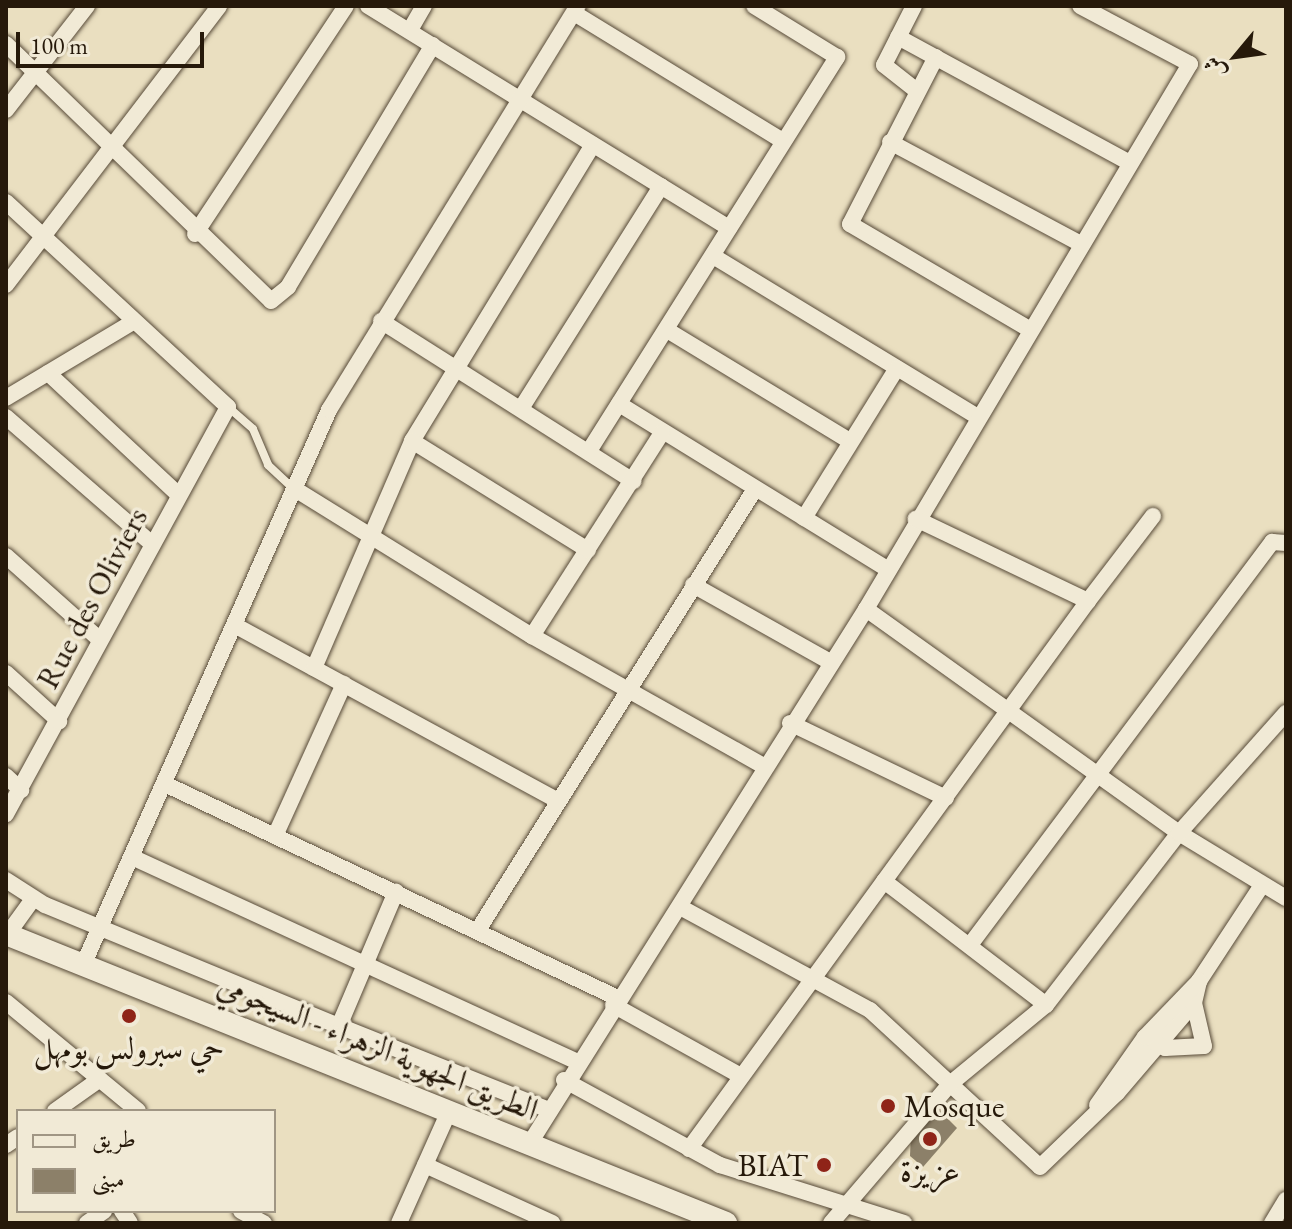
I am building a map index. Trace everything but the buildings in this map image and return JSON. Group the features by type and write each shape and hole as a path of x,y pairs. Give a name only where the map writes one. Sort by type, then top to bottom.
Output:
{"main road":[{"name":"الطريق الجهوية الزهراء - السيجومي","path":"7,934 726,1223"}],"street":[{"path":"6,110 87,6"},
{"path":"6,285 219,6"},
{"path":"195,234 346,6"},
{"path":"368,6 729,228"},
{"path":"410,30 424,6"},
{"path":"589,451 837,54 754,6"},
{"path":"914,6 885,71 917,91"},
{"path":"530,1143 575,1061 680,907 790,723 866,609 886,568 976,416 1190,64 1080,6"},
{"path":"84,963 238,627 298,491 329,410 381,321 576,10 783,141"},
{"path":"898,37 1130,163"},
{"path":"6,44 195,234 265,298 279,298 433,45"},
{"path":"936,57 890,142 853,228 1029,329"},
{"path":"890,142 1081,244"},
{"path":"314,668 412,441 455,365 593,145"},
{"path":"522,407 661,186"},
{"path":"6,202 228,407"},
{"path":"6,223 23,218"},
{"path":"713,256 976,416"},
{"path":"381,321 522,407 633,481"},
{"path":"6,398 133,322"},
{"path":"667,330 851,442"},
{"path":"804,518 897,368"},
{"path":"48,373 179,495"},
{"path":"619,404 886,568"},
{"name":"Rue des Oliviers","path":"6,815 59,721 99,639 228,407"},
{"path":"6,417 152,544"},
{"path":"532,636 662,433"},
{"path":"412,441 588,550"},
{"path":"478,930 556,800 755,489"},
{"path":"298,491 532,636 764,766"},
{"path":"689,1149 812,974 1153,516"},
{"path":"916,519 1088,601"},
{"path":"970,945 1272,542 1286,543"},
{"path":"6,556 99,639"},
{"path":"693,585 830,662"},
{"path":"866,609 1179,833 1286,898"},
{"path":"238,627 556,800"},
{"path":"6,673 59,721"},
{"path":"275,836 344,684"},
{"path":"831,1223 842,1206 950,1084 1046,1005 1179,833 1286,713"},
{"path":"790,723 946,798"},
{"path":"6,776 21,790"},
{"path":"167,785 478,930 615,1002 741,1076"},
{"path":"132,857 364,967 575,1061"},
{"path":"6,880 33,899 98,927 547,1109"},
{"path":"884,881 1046,1005"},
{"path":"680,907 812,974 870,1010 1040,1167 1094,1110 1152,1041 1199,981 1262,885"},
{"path":"339,1026 396,892"},
{"path":"7,934 33,899"},
{"path":"1152,1041 1204,1046 1194,1003 1199,981"},
{"path":"6,1002 136,1109"},
{"path":"1152,1041 1194,1003"},
{"path":"6,1025 21,1014"},
{"path":"58,1109 100,1079"},
{"path":"564,1080 689,1149 842,1206 904,1223"},
{"path":"399,1223 449,1111"},
{"path":"425,1165 552,1223"},
{"path":"1272,1223 1286,1200"},
{"path":"245,1213 264,1223"}],"lane":[{"path":"228,407 253,429 268,465 298,491"}],"place":[{"name":"حي سبرولس بومهل","path":"129,1016"},
{"name":"Mosque","path":"888,1106"},
{"name":"عزيزة","path":"930,1139"},
{"name":"BIAT","path":"824,1165"}]}
